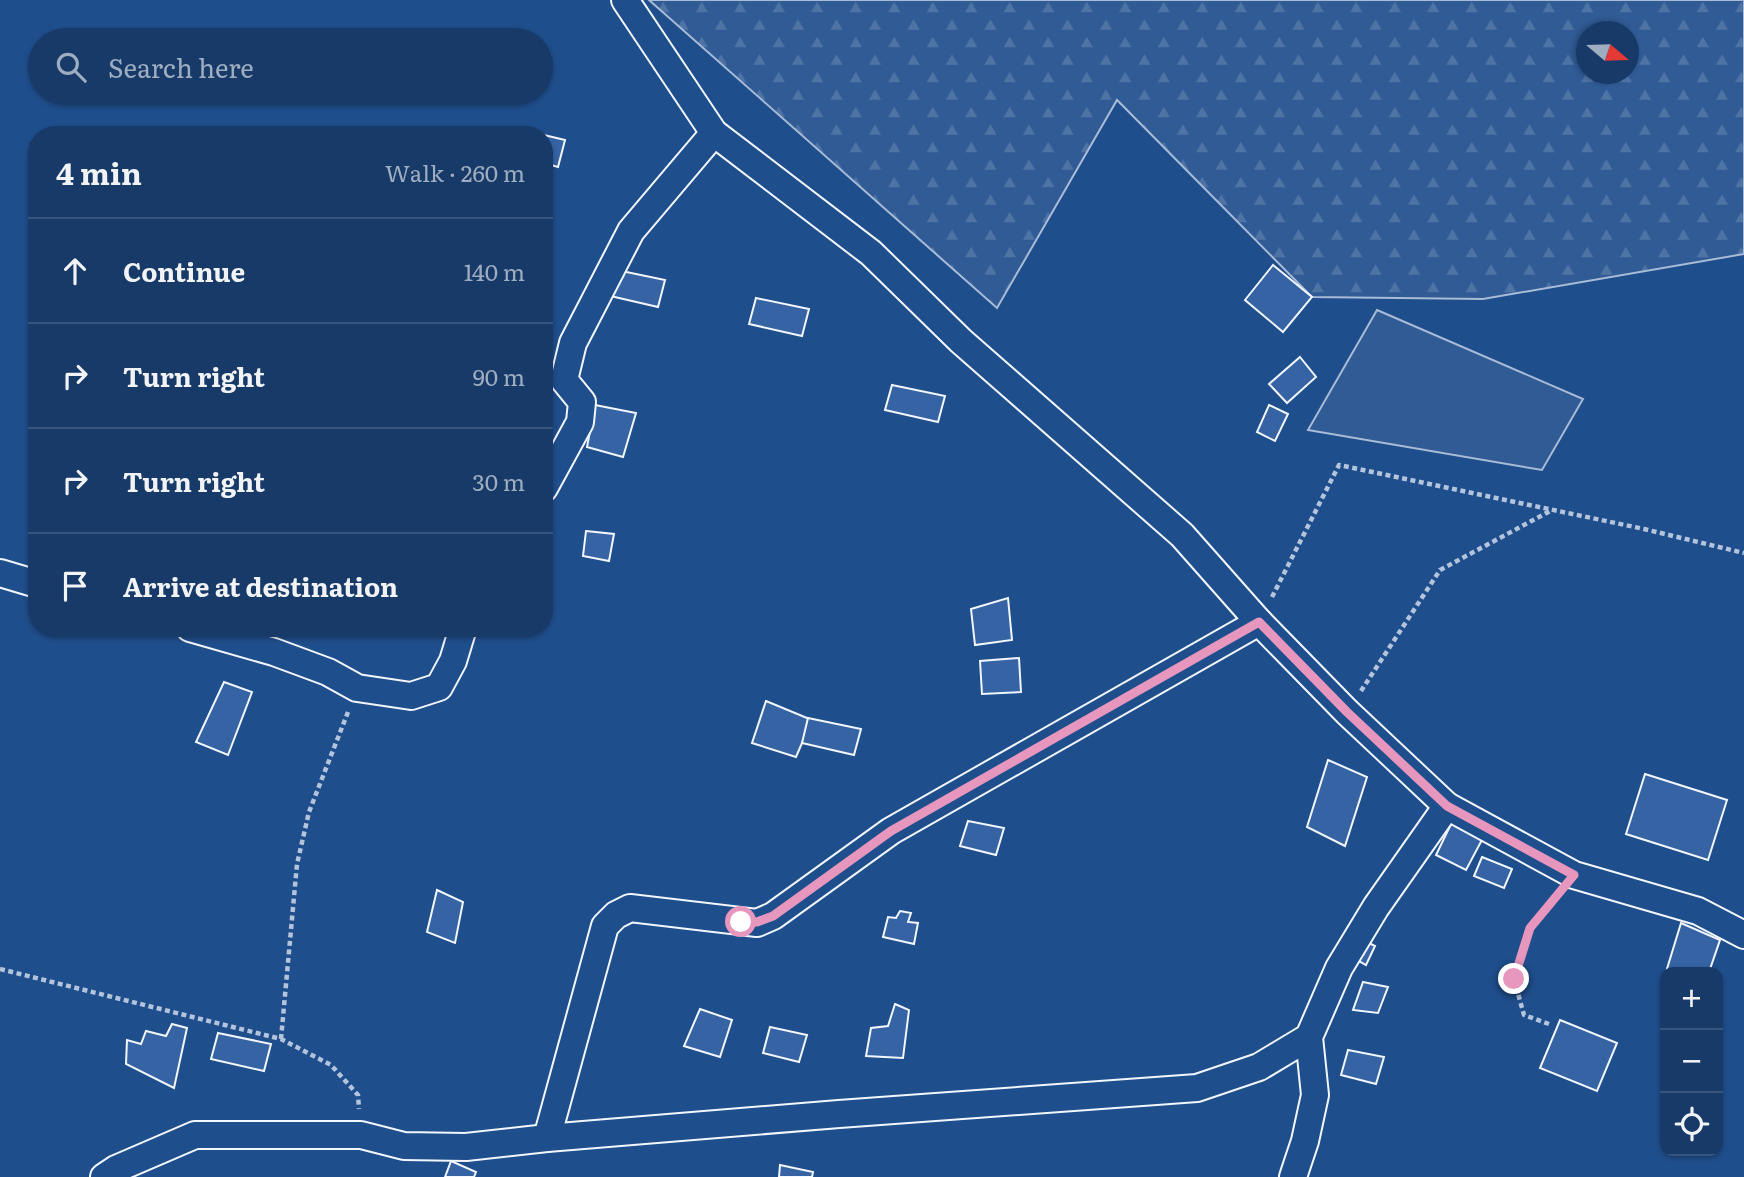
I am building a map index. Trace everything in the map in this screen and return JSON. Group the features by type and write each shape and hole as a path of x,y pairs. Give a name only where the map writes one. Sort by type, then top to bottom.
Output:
{"street":[{"path":"625,0 714,133 872,253 961,341 1182,535 1259,622 1347,712 1447,806 1574,875 1698,911 1744,935"},
{"path":"553,472 580,422 582,402 564,380 573,343 631,231 714,133"},
{"path":"0,573 28,581"},
{"path":"547,1138 605,926 616,915 630,908 749,922 773,916 891,831 1259,622"},
{"path":"222,637 274,652 328,672 357,688 411,696 439,687 453,661 460,637"},
{"path":"1293,1177 1306,1141 1315,1095 1309,1037 1339,968 1357,937 1447,806"},
{"path":"104,1177 116,1169 195,1135 361,1135 404,1146 467,1147 547,1138 1197,1088 1259,1067 1309,1037"}],"path":[{"path":"1259,622 1339,465 1744,553"},
{"path":"1347,712 1440,570 1552,510"},
{"path":"281,1039 297,863 309,812 357,688"},
{"path":"1549,1024 1524,1015 1514,979 1530,928 1574,875"},
{"path":"0,969 281,1039 331,1065 358,1095 361,1135"}],"shaded area":[{"path":"1377,310 1583,399 1542,470 1308,430"}],"green space":[{"path":"649,0 1744,0 1744,254 1483,299 1312,297 1117,100 997,308"}],"building":[{"path":"553,137 565,140 558,167 553,166"},
{"path":"1273,265 1312,297 1283,332 1245,300"},
{"path":"612,269 665,280 658,307 606,295"},
{"path":"756,298 809,309 802,336 749,324"},
{"path":"1300,357 1316,377 1287,403 1269,384"},
{"path":"892,385 945,396 938,422 885,410"},
{"path":"595,405 636,413 623,457 587,447"},
{"path":"1269,405 1288,414 1275,441 1257,432"},
{"path":"586,531 614,534 609,561 583,556"},
{"path":"1008,598 1012,640 975,645 971,609"},
{"path":"1019,658 1021,692 982,694 980,661"},
{"path":"224,682 252,692 228,755 196,742"},
{"path":"766,701 812,720 796,757 752,743"},
{"path":"808,718 861,729 854,755 802,743"},
{"path":"1328,760 1367,777 1345,846 1307,827"},
{"path":"1645,774 1727,800 1708,860 1626,834"},
{"path":"968,821 1004,828 996,855 960,846"},
{"path":"1452,822 1483,838 1466,870 1436,855"},
{"path":"1482,857 1512,869 1504,888 1474,876"},
{"path":"437,890 463,902 455,943 427,932"},
{"path":"900,911 911,913 908,922 918,923 914,944 883,937 888,917 896,918"},
{"path":"1681,923 1720,940 1711,967 1668,967"},
{"path":"1361,939 1375,946 1366,965 1352,957"},
{"path":"1363,982 1388,987 1378,1013 1353,1010"},
{"path":"895,1004 909,1010 903,1058 866,1056 871,1028 888,1026"},
{"path":"700,1009 732,1020 720,1057 684,1046"},
{"path":"1560,1020 1617,1043 1597,1091 1540,1068"},
{"path":"172,1024 187,1028 174,1088 126,1064 127,1040 141,1044 146,1031 166,1036"},
{"path":"770,1027 807,1035 799,1062 763,1053"},
{"path":"218,1033 271,1044 264,1071 211,1059"},
{"path":"1348,1050 1384,1057 1376,1084 1341,1075"},
{"path":"451,1161 476,1172 474,1177 445,1177"},
{"path":"780,1165 813,1172 812,1177 779,1177"}],"route":[{"path":"741,922 757,922 787,908 891,831 1259,622 1347,712 1447,806 1574,875 1530,928 1514,979"}]}
